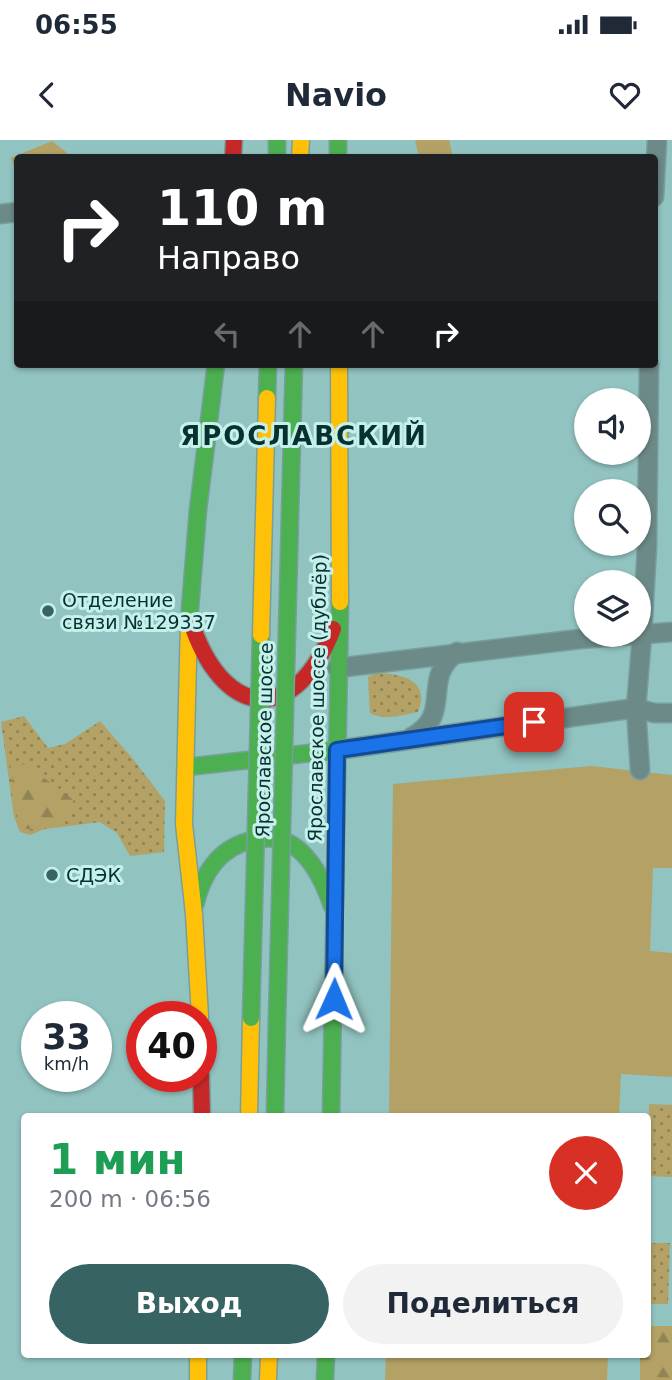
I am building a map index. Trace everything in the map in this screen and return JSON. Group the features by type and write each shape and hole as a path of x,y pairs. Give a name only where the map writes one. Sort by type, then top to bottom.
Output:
{"street":[{"path":"199,1001 194,914 184,824 189,617 198,510 216,368"},
{"name":"Ярославское шоссе","path":"249,1113 268,368"},
{"name":"Ярославское шоссе","path":"275,1113 294,368"},
{"name":"Ярославское шоссе (дублёр)","path":"331,1113 340,611 339,368"},
{"path":"645,570 649,368"},
{"path":"189,617 201,651 216,673 234,688 258,699 275,698 292,691 320,660 340,611"},
{"path":"651,635 672,632"},
{"path":"337,668 574,640"},
{"path":"640,770 636,708 641,647"},
{"path":"406,740 424,730 433,719 439,675 447,659 457,652"},
{"path":"187,767 337,750 636,708 654,713 672,713"},
{"path":"194,914 204,875 216,857 229,847 245,841 270,838 285,841 309,861 331,901 335,920"},
{"path":"201,1092 202,1113"},
{"path":"198,1358 198,1380"},
{"path":"242,1380 243,1358"},
{"path":"268,1380 269,1358"},
{"path":"326,1358 326,1380"}],"green space":[{"path":"415,140 449,140 452,154 418,154"},
{"path":"52,141 68,154 21,154"},
{"path":"376,673 404,677 417,685 421,701 418,712 387,717 370,713 368,677"},
{"path":"24,716 48,748 65,744 100,721 165,801 164,852 130,856 117,833 100,822 45,829 30,835 20,832 14,817 1,722"},
{"path":"19,760 73,800 74,809 58,826 22,828 10,766"},
{"path":"591,766 672,775 672,868 653,868 650,951 672,953 672,1077 621,1074 619,1113 389,1113 393,784"},
{"path":"649,1104 672,1105 672,1177 651,1176 651,1113"},
{"path":"651,1243 670,1243 668,1304 651,1304"},
{"path":"651,1326 672,1326 672,1380 640,1380 640,1358 651,1358"},
{"path":"386,1358 608,1358 607,1380 385,1380"}],"traffic: fast":[{"path":"277,140 277,154"},
{"path":"338,140 338,154"},
{"path":"189,621 198,510 216,368"},
{"path":"267,398 268,368"},
{"path":"293,399 294,368"},
{"path":"277,1019 293,399"},
{"path":"331,1113 340,602"},
{"path":"251,1018 261,635"},
{"path":"187,767 337,750"},
{"path":"195,905 208,872 222,855 241,843 269,838 285,841 302,852 320,878 332,906"},
{"path":"275,1113 277,1019"},
{"path":"242,1380 243,1358"},
{"path":"325,1380 326,1358"}],"traffic: slow":[{"path":"300,154 301,140"},
{"path":"339,368 340,602"},
{"path":"261,635 267,398"},
{"path":"189,621 184,824 194,914 199,1001"},
{"path":"249,1113 251,1018"},
{"path":"198,1358 198,1380"},
{"path":"268,1380 269,1358"}],"traffic: jam":[{"path":"233,154 234,140"},
{"path":"193,628 207,659 224,681 243,694 262,699 282,695 301,682 318,660 333,629"},
{"path":"201,1092 202,1113"}],"place":[{"name":"Отделение связи №129337","path":"48,611"},
{"name":"СДЭК","path":"52,875"}],"district":[{"name":"ЯРОСЛАВСКИЙ","path":"304,436"}],"route":[{"path":"334,999 337,750 534,722"}]}
